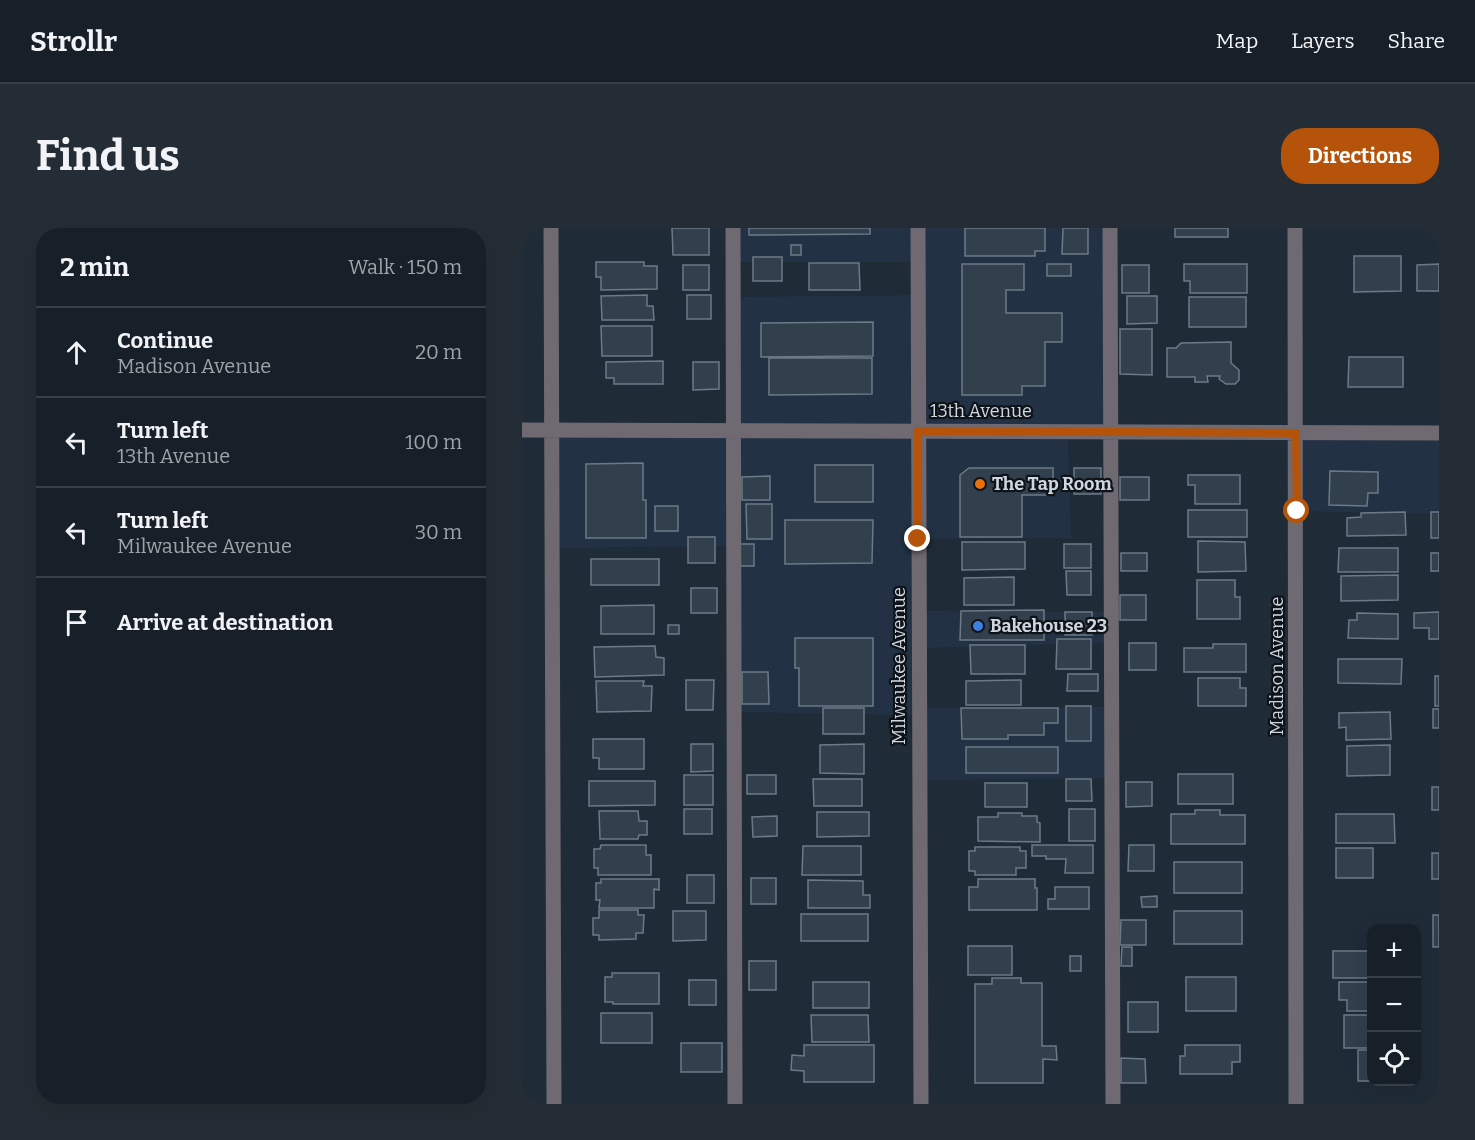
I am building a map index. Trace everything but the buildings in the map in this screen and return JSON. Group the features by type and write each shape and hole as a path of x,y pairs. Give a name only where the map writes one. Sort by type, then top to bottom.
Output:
{"street":[{"path":"551,228 554,1104"},
{"path":"733,228 735,1104"},
{"name":"Milwaukee Avenue","path":"918,228 921,1104"},
{"path":"1110,228 1113,1104"},
{"name":"Madison Avenue","path":"1295,228 1296,1104"},
{"name":"13th Avenue","path":"522,430 1439,433"}],"shaded area":[{"path":"733,228 1110,228 1111,432 1068,432 1071,538 918,539 919,611 1112,612 1112,643 919,648 919,708 1112,707 1112,778 919,780 919,715 734,712 734,546 551,548 551,430 734,430 734,297 918,295 918,262 734,262"},
{"path":"1296,433 1439,433 1439,514 1297,511"}],"place":[{"name":"The Tap Room","path":"980,484"},
{"name":"Bakehouse 23","path":"978,626"}],"route":[{"path":"918,539 918,431 1296,433 1297,511"}]}
